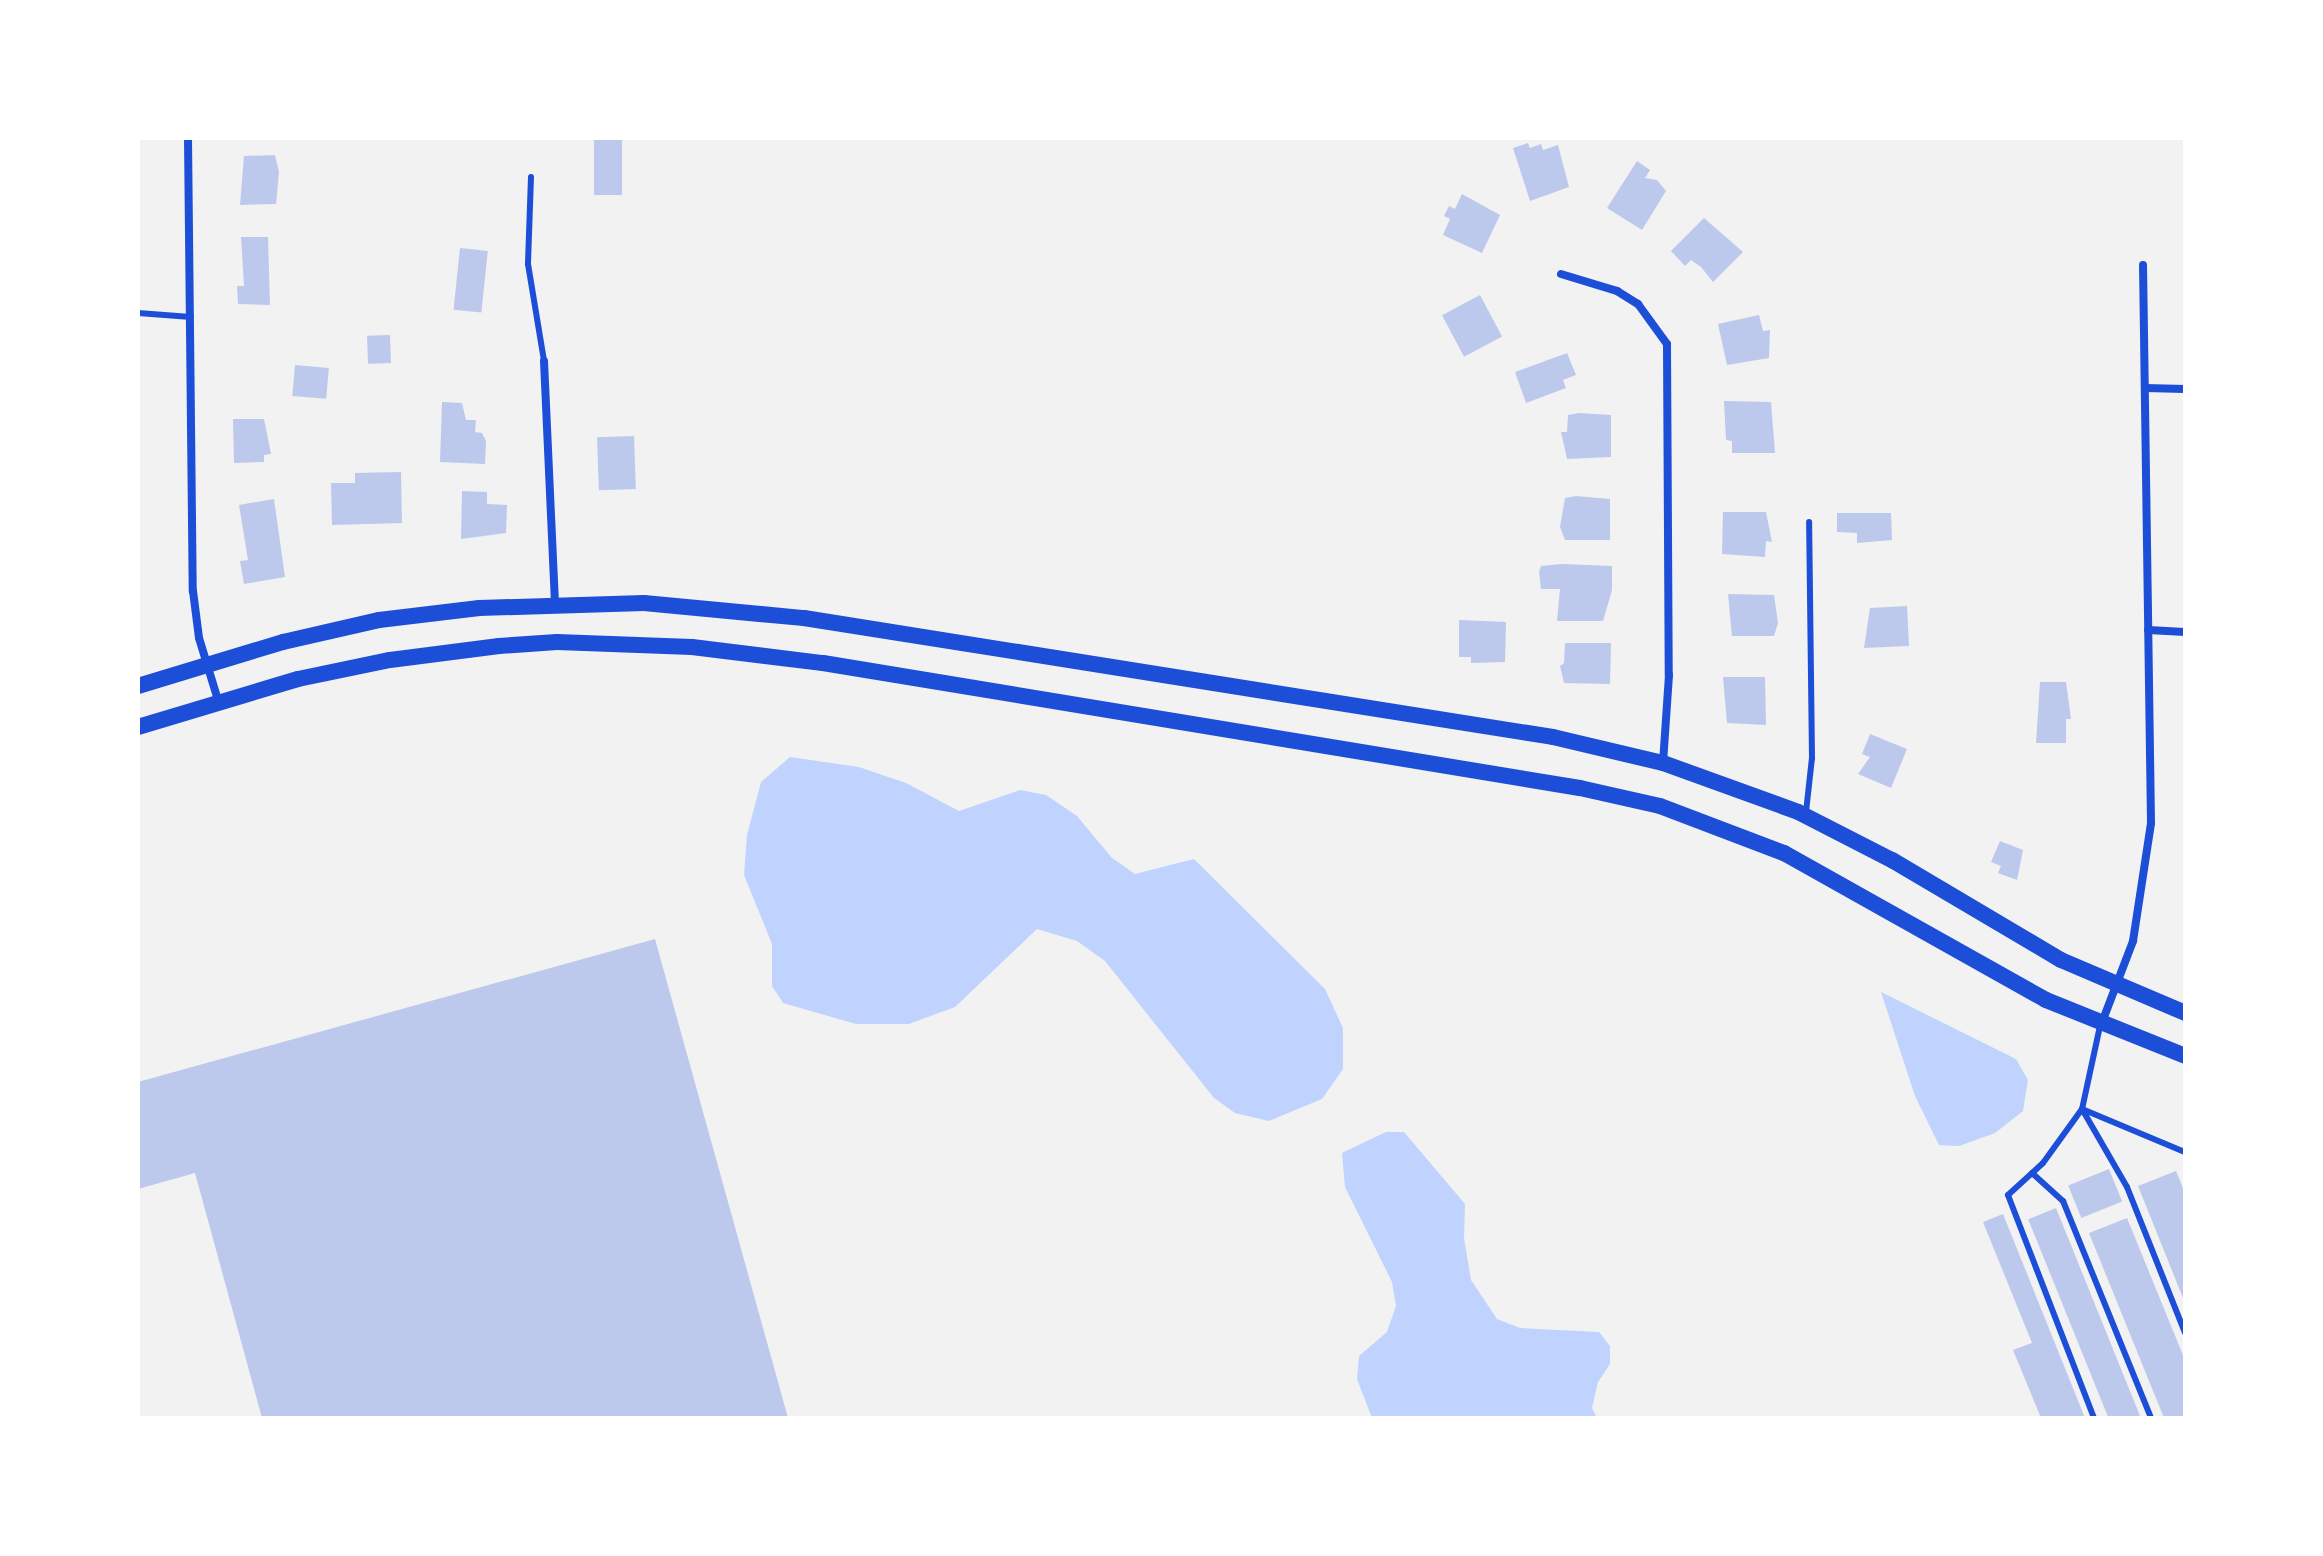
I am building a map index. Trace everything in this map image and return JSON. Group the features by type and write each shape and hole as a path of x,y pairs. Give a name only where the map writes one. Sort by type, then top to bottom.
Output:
{"main road":[{"path":"138,686 206,664 379,620 555,602 692,605 804,618 1553,737 1663,763 1806,816 1904,867 2017,936 2114,985 2185,1013"},
{"path":"138,727 218,700 298,679 445,652 557,642 692,647 823,663 1565,785 1660,806 1784,853 2100,1026 2185,1056"}],"street":[{"path":"188,138 193,591 206,664 218,700"},
{"path":"2100,1026 2133,941 2151,823 2143,265"},
{"path":"1561,274 1617,291 1638,304 1667,344 1669,660 1663,763"},
{"path":"544,361 555,602"},
{"path":"2145,388 2185,389"},
{"path":"2148,630 2185,632"}],"lane":[{"path":"531,177 528,264 544,361"},
{"path":"138,313 191,317"},
{"path":"1806,816 1812,758 1809,522"},
{"path":"2094,1418 2008,1195 2032,1173 2082,1109 2100,1026"},
{"path":"2082,1109 2185,1152"},
{"path":"2082,1109 2127,1187 2185,1333"},
{"path":"2032,1173 2063,1201 2151,1418"}],"water":[{"path":"790,757 859,767 906,783 959,811 1020,790 1046,795 1077,816 1112,858 1135,874 1194,859 1325,989 1343,1028 1343,1069 1322,1099 1269,1121 1235,1113 1214,1098 1105,961 1077,941 1037,929 955,1007 909,1024 856,1024 783,1003 772,986 772,944 744,875 747,835 761,782"},
{"path":"1881,992 2016,1059 2028,1080 2023,1111 1995,1133 1959,1146 1939,1145 1915,1096"},
{"path":"1386,1132 1404,1132 1465,1204 1464,1238 1471,1280 1497,1319 1520,1328 1599,1332 1610,1346 1610,1364 1598,1382 1592,1408 1597,1418 1372,1418 1357,1379 1359,1356 1387,1332 1396,1306 1392,1282 1345,1187 1342,1153"}],"building":[{"path":"594,138 622,138 622,195 594,195"},
{"path":"1528,143 1530,148 1541,144 1543,150 1558,145 1569,187 1530,201 1513,148"},
{"path":"275,155 279,172 276,204 240,205 244,156"},
{"path":"1637,161 1650,170 1645,178 1657,180 1666,191 1642,230 1607,208"},
{"path":"1462,194 1500,215 1482,253 1443,235 1450,219 1444,216 1449,206 1455,209"},
{"path":"1704,218 1743,252 1713,282 1701,267 1691,260 1685,266 1671,251"},
{"path":"241,237 268,237 270,305 238,304 237,286 244,286"},
{"path":"460,248 488,251 481,313 454,310"},
{"path":"1480,295 1502,336 1464,357 1442,315"},
{"path":"1759,315 1763,331 1770,330 1769,358 1727,365 1718,324"},
{"path":"390,335 391,363 368,364 367,336"},
{"path":"1567,353 1576,375 1563,380 1566,388 1526,403 1515,372"},
{"path":"295,365 329,368 326,399 292,396"},
{"path":"1724,401 1771,402 1775,453 1732,453 1732,441 1726,440"},
{"path":"442,402 462,403 466,420 476,420 475,432 482,433 486,441 485,464 440,462"},
{"path":"1568,415 1611,415 1611,457 1567,459 1561,432 1567,432"},
{"path":"233,419 264,419 271,454 264,455 264,462 234,463"},
{"path":"634,436 636,489 599,490 597,437"},
{"path":"401,472 402,523 332,525 331,483 355,483 355,473"},
{"path":"462,491 487,492 487,504 507,505 506,533 461,539"},
{"path":"1565,498 1610,499 1610,540 1565,540 1560,527"},
{"path":"274,499 285,577 244,584 240,561 248,560 239,505"},
{"path":"1723,512 1766,512 1772,542 1766,541 1765,557 1722,554"},
{"path":"1837,513 1891,513 1892,540 1857,543 1857,533 1837,532"},
{"path":"1541,566 1612,566 1612,590 1603,621 1557,621 1560,589 1541,589 1539,572"},
{"path":"1728,594 1774,595 1778,623 1774,636 1732,636"},
{"path":"1907,606 1909,646 1864,648 1870,608"},
{"path":"1459,620 1506,622 1505,662 1471,663 1471,657 1459,657"},
{"path":"1565,643 1611,643 1610,684 1564,683 1560,666 1564,663"},
{"path":"1723,677 1765,677 1766,725 1727,723"},
{"path":"2040,682 2066,682 2071,719 2066,719 2066,743 2036,743"},
{"path":"1870,734 1907,749 1891,788 1858,774 1870,757 1862,754"},
{"path":"2000,841 2023,850 2017,880 1998,873 2001,866 1991,862"},
{"path":"655,939 788,1418 262,1418 195,1173 138,1189 138,1082"},
{"path":"2109,1169 2122,1201 2081,1218 2068,1185"},
{"path":"2176,1171 2185,1193 2185,1303 2138,1186"},
{"path":"2056,1208 2141,1418 2108,1418 2028,1219"},
{"path":"2003,1214 2085,1418 2041,1418 2013,1350 2032,1343 1983,1222"},
{"path":"2127,1218 2185,1360 2185,1418 2164,1418 2089,1233"}]}
